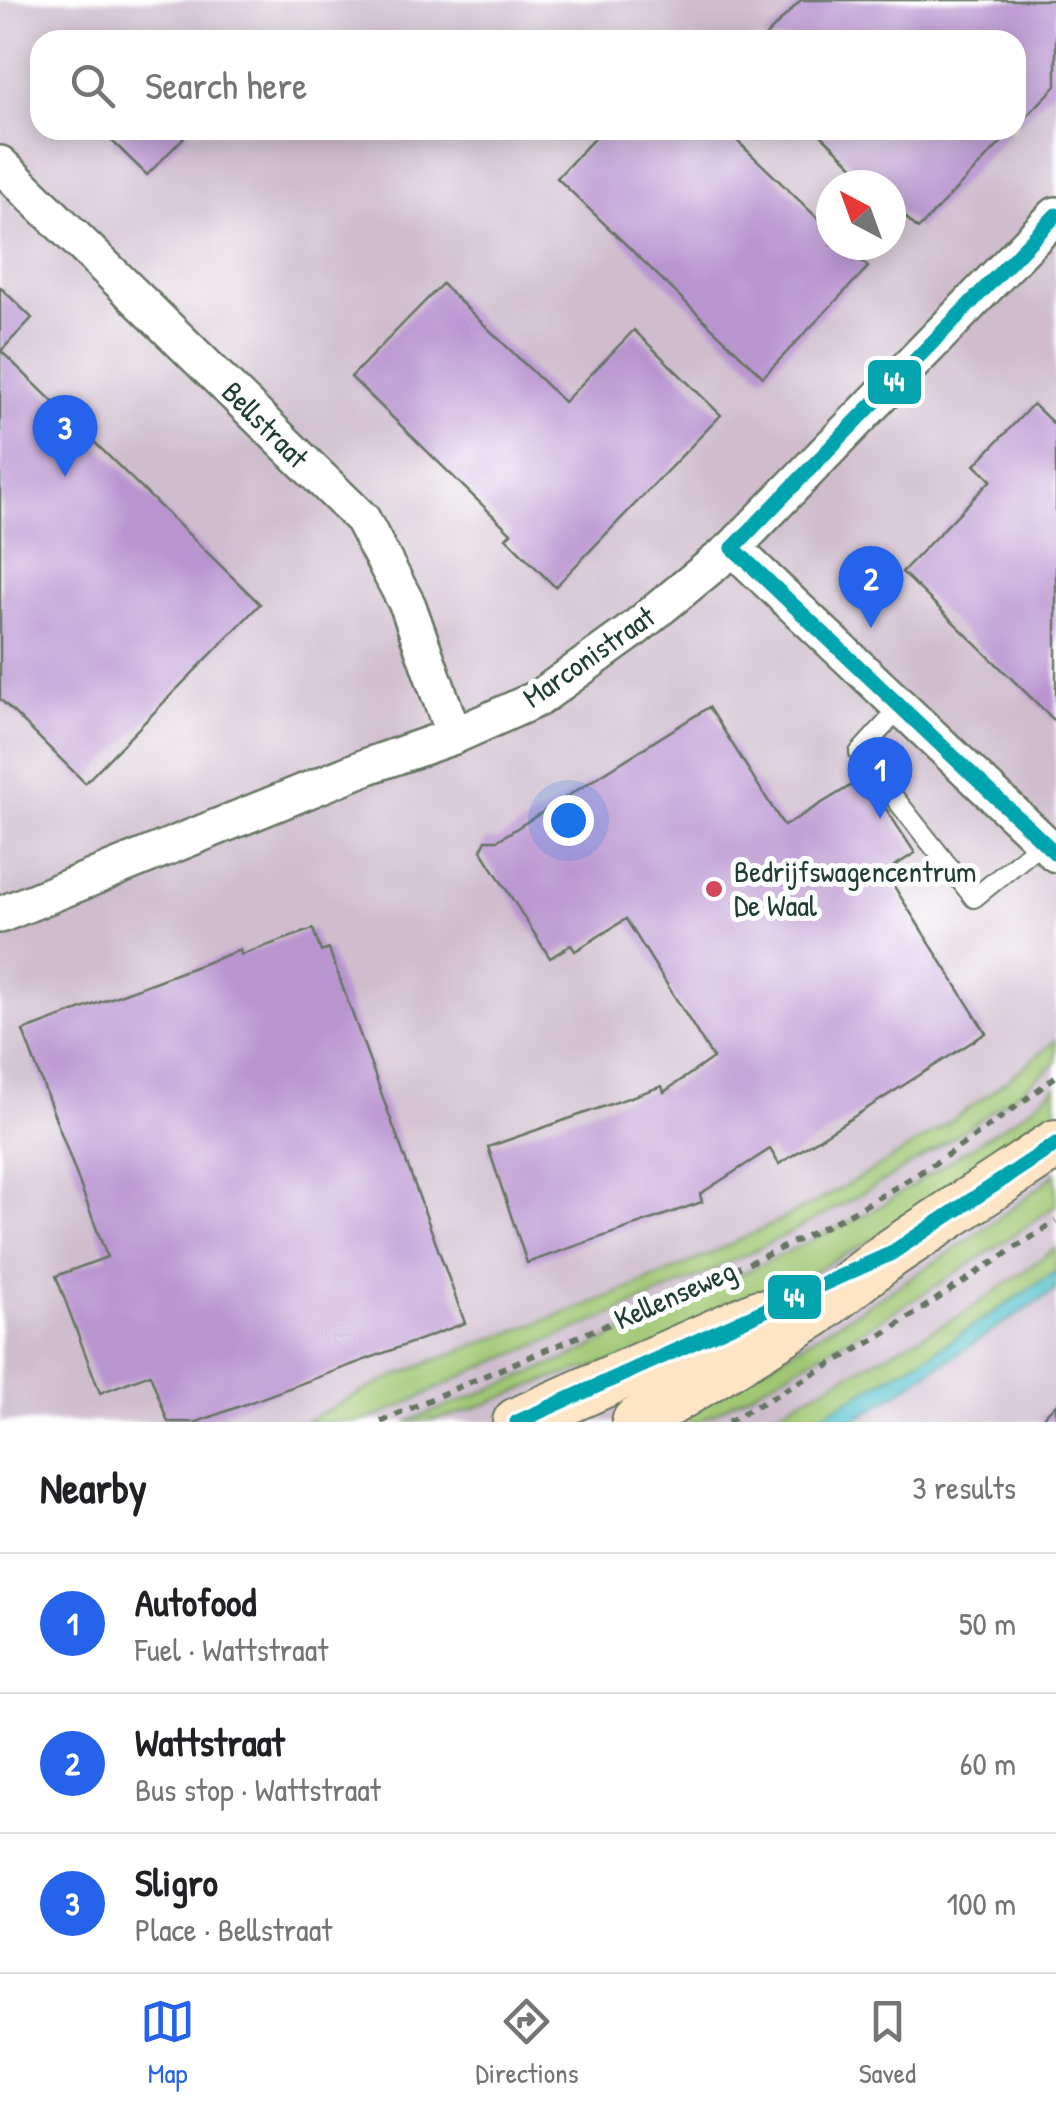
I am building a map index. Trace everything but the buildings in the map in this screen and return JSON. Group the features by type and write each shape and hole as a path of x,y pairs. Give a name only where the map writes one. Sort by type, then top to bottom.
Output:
{"main road":[{"name":"Kellenseweg","path":"636,1422 814,1312 890,1254 1056,1144"},
{"name":"Kellenseweg","path":"516,1422 890,1254"}],"street":[{"name":"Bellstraat","path":"0,164 362,520 408,606 454,736"},
{"name":"Marconistraat","path":"0,915 368,766 454,736 538,698 632,630 733,548 1056,215"},
{"path":"733,548 1050,848"}],"lane":[{"path":"900,707 859,753 974,898 1050,848"}],"path":[{"name":"Kellenseweg","path":"381,1422 626,1318 821,1228 884,1194 1056,1076"},
{"path":"728,1422 879,1337 1056,1221"}],"shaded area":[{"path":"0,0 1056,0 1056,1422 0,1422"}],"green space":[{"path":"1056,1040 1056,1063 989,1113 922,1158 784,1236 385,1413 357,1422 304,1422 399,1375 665,1274 783,1219 953,1120"},
{"path":"1056,1086 1056,1115 1012,1150 911,1217 801,1278 640,1353 545,1381 460,1413 407,1422 565,1360 876,1209 1028,1110"},
{"path":"1056,1173 1056,1205 969,1264 835,1346 698,1422 671,1422 919,1273"},
{"path":"1056,1248 1056,1271 932,1353 809,1422 758,1422 965,1313"}],"water":[{"path":"1056,1271 1056,1290 852,1422 809,1422 932,1353"}],"transit line":[{"name":"44","path":"733,548 1056,215"},
{"name":"44","path":"733,548 1056,854"},
{"name":"44","path":"517,1422 890,1254 1056,1144"}],"place":[{"name":"Sligro","path":"65,477"},
{"name":"Wattstraat","path":"871,628"},
{"name":"Autofood","path":"880,819"},
{"name":"Bedrijfswagencentrum De Waal","path":"714,889"}]}
